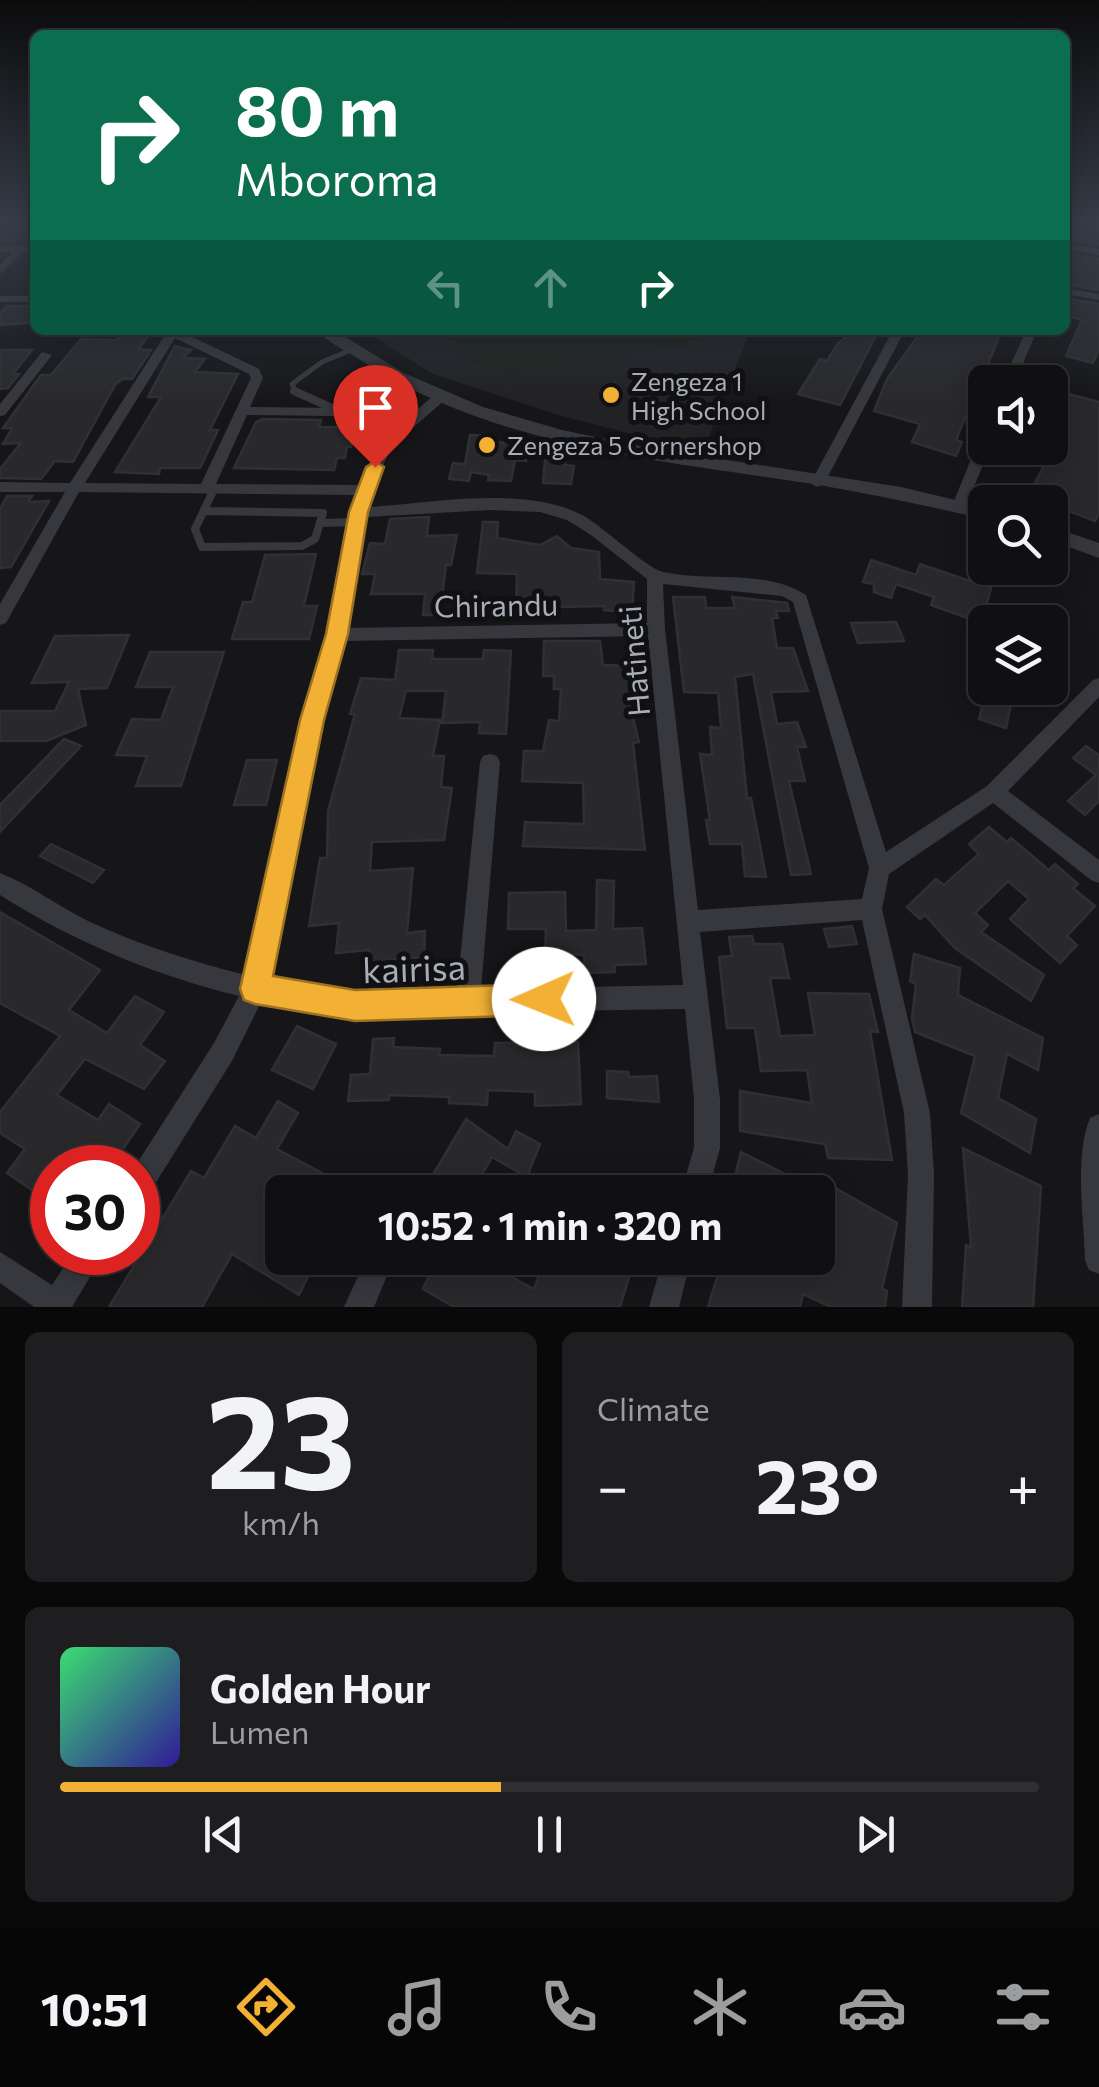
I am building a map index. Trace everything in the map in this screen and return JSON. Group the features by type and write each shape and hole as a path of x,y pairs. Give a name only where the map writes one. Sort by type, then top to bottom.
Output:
{"street":[{"path":"1070,292 1099,297"},
{"path":"0,300 30,299"},
{"path":"0,620 75,487 169,335"},
{"path":"179,335 254,372 257,378 211,487"},
{"path":"331,335 351,350 442,396 514,424 608,448 684,457 968,508"},
{"path":"818,482 897,335"},
{"path":"1016,365 1029,335"},
{"path":"0,412 46,354"},
{"path":"160,1151 223,1052 255,989 312,720 337,634 365,490 386,444 442,396"},
{"path":"244,410 421,413"},
{"path":"959,506 976,465"},
{"path":"0,487 365,490"},
{"name":"Hatineti","path":"358,518 532,505 561,512 586,526 654,576 656,629 707,1099 707,1148 700,1175"},
{"path":"1068,540 1099,551"},
{"path":"654,576 786,590 800,599 880,868 871,909 917,1113 921,1174 918,1307"},
{"name":"Chirandu","path":"337,634 656,629"},
{"path":"880,868 994,792 1099,686"},
{"path":"468,1000 490,762"},
{"path":"994,792 1099,873"},
{"name":"kairisa","path":"0,883 32,904 101,938 175,966 255,989 355,1006 468,1000 696,997"},
{"path":"687,922 871,909"},
{"path":"1099,1127 1095,1156 1099,1260"},
{"path":"0,1266 55,1306 76,1275"},
{"path":"359,1307 373,1275"},
{"path":"664,1307 672,1275"}],"lane":[{"path":"342,412 295,392 292,384 322,362 351,350"},
{"path":"204,511 322,513 320,523 314,539 302,546 202,547 195,529 211,487"},
{"path":"320,523 358,518"}],"shaded area":[{"name":"Zengeza 1 High School","path":"371,335 748,335 703,452 561,416 433,374"},
{"path":"448,335 704,335 691,344 511,374 469,361 455,351"}],"building":[{"path":"1070,282 1099,282 1099,290 1070,285"},
{"path":"1070,299 1099,304 1099,349 1093,363 1066,356 1082,320 1070,316"},
{"path":"7,306 30,306 30,323 0,325 0,314"},
{"path":"120,335 149,335 139,349 151,350 132,379 122,379 115,385 73,462 55,461 41,479 0,478 0,469 21,443 3,444 12,428 3,428 41,375 51,375 81,339 117,340"},
{"path":"849,335 876,335 840,405 798,394 820,359 827,361 838,343"},
{"path":"918,335 1000,335 987,365 968,365 968,411 956,440 962,442 956,456 912,442 920,424 874,411 887,379"},
{"path":"175,346 191,350 183,358 205,359 195,372 238,374 210,430 218,430 200,468 160,468 159,474 115,472 161,397 148,397"},
{"path":"0,350 32,350 13,374 19,374 8,388 0,389"},
{"path":"1069,394 1099,402 1099,513 1095,521 1068,511 1068,485 1035,483 1044,466 1041,465 1068,465"},
{"path":"321,420 319,427 356,427 351,447 347,447 345,458 337,458 334,470 234,468 256,422"},
{"path":"470,435 492,436 492,442 529,444 526,461 515,460 511,481 488,480 489,475 471,472 469,481 449,479 453,463 465,464"},
{"path":"546,449 566,450 565,465 574,466 571,484 543,483"},
{"path":"7,496 32,496 28,502 49,501 11,567 0,568 0,509"},
{"path":"429,517 427,536 457,535 451,565 446,565 440,615 423,615 425,594 371,594 375,574 362,574 370,543 385,544 390,519"},
{"path":"483,522 498,522 497,538 540,545 557,536 571,548 599,552 600,579 634,582 632,612 604,610 605,606 516,608 517,574 477,573"},
{"path":"316,554 304,606 317,606 309,639 232,639 243,602 252,602 265,555"},
{"path":"871,560 916,575 920,564 968,580 968,585 991,588 986,605 968,605 968,618 931,605 934,597 896,584 891,598 874,592 874,584 863,582"},
{"path":"673,597 705,597 706,608 735,608 732,597 787,603 789,611 776,611 778,618 772,618 777,648 793,648 808,691 771,692 777,724 797,722 806,747 797,747 805,781 789,781 811,874 791,875 753,674 735,677 747,798 751,798 766,877 745,876 742,844 710,844 700,754 712,755 710,727 721,728 718,693 684,692"},
{"path":"896,622 904,641 858,643 851,623"},
{"path":"129,635 107,688 78,689 86,725 46,741 0,741 0,711 55,711 69,682 32,683 55,636"},
{"path":"544,641 600,641 603,665 628,666 628,671 638,671 639,687 630,687 629,702 639,742 633,743 645,850 523,846 525,822 584,824 583,783 522,781 524,751 543,751 549,720 559,721 561,689 554,689 554,676 543,676"},
{"path":"399,650 433,650 432,659 483,659 484,650 511,651 506,734 479,733 480,722 442,723 446,691 406,691 399,718 440,720 433,756 444,756 441,787 452,788 444,840 372,842 370,871 413,868 407,933 425,931 424,957 369,962 369,950 336,953 339,923 309,926 320,858 327,858 328,811 361,678 395,680"},
{"path":"150,652 224,652 181,786 136,786 147,756 116,755 132,719 161,720 173,687 136,687"},
{"path":"982,705 1011,705 1006,728 979,719"},
{"path":"64,739 81,746 0,832 0,805"},
{"path":"1086,746 1099,755 1099,801 1085,815 1068,801 1096,775 1073,758"},
{"path":"247,760 277,760 266,805 234,805"},
{"path":"989,827 1007,842 1011,838 1049,870 1055,864 1078,884 1073,888 1095,906 1067,936 1077,945 1060,963 1010,919 1029,899 1008,881 975,913 988,925 981,932 1044,975 1031,1001 955,948 925,915 920,919 907,907 936,879 944,885 979,854 969,844"},
{"path":"51,844 104,870 93,883 40,856"},
{"path":"597,880 614,881 613,929 642,928 646,964 614,965 615,972 585,973 584,955 545,953 546,929 508,929 509,893 565,892 566,931 596,930"},
{"path":"0,912 100,970 69,1010 107,1033 135,996 164,1012 140,1045 165,1061 144,1089 85,1059 57,1095 98,1120 109,1104 140,1124 126,1145 30,1145 30,1189 7,1173 25,1149 0,1133 0,1112 60,1036 0,1003"},
{"path":"852,926 857,944 829,947 824,929"},
{"path":"752,936 754,944 782,944 789,978 770,978 780,1036 815,1035 808,993 869,994 878,1032 870,1031 892,1160 828,1158 825,1144 740,1131 740,1091 812,1103 807,1070 761,1071 755,1028 727,1028 719,957 732,956 729,937"},
{"path":"914,954 960,968 958,995 1043,1038 1038,1070 1007,1054 998,1098 1036,1119 1030,1153 961,1113 975,1056 915,1032 912,1018 916,984 910,981"},
{"path":"297,1026 336,1044 313,1089 272,1070"},
{"path":"394,1038 393,1047 440,1049 439,1055 494,1056 495,1043 578,1042 581,1104 535,1106 535,1092 488,1090 487,1105 449,1103 449,1097 389,1095 389,1100 348,1101 351,1075 370,1074 373,1039"},
{"path":"607,1071 628,1072 629,1077 657,1076 659,1102 607,1098"},
{"path":"278,1101 298,1113 277,1149 326,1175 265,1175 265,1274 232,1254 202,1307 109,1307 128,1275 160,1275 160,1222 191,1171 204,1178 235,1126 256,1138"},
{"path":"466,1119 508,1149 516,1131 540,1144 528,1175 492,1157 482,1175 433,1175"},
{"path":"963,1148 1041,1186 1033,1307 962,1307 966,1245 971,1247"},
{"path":"741,1152 787,1175 735,1175"},
{"path":"837,1189 897,1223 882,1289 887,1291 885,1307 831,1307 803,1294 800,1307 708,1307 718,1275 835,1275"},
{"path":"266,1275 309,1275 299,1295"},
{"path":"429,1275 508,1275 534,1289 539,1275 630,1275 620,1307 454,1307 423,1289"}],"place":[{"name":"Zengeza 1 High School","path":"611,395"},
{"name":"Zengeza 5 Cornershop","path":"487,445"}],"route":[{"path":"375,467 359,512 337,634 312,720 255,989 355,1006 544,999"}]}
